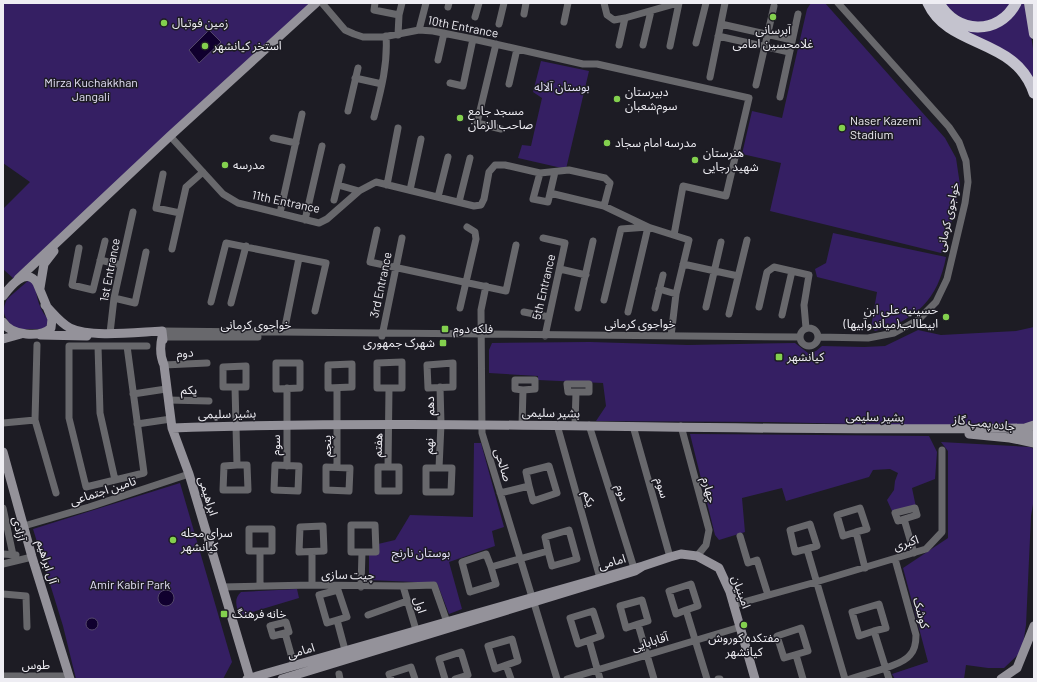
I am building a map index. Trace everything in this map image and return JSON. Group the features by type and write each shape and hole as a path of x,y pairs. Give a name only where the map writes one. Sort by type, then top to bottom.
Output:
{"highway":[{"path":"928,3 937,18 950,28 996,50 1013,61 1024,73 1034,93"},
{"path":"939,3 946,13 956,21 969,26 977,27 989,26 1001,21 1016,3"}],"main road":[{"path":"3,296 49,248 71,230 170,136 316,3"},
{"path":"1029,3 1034,34"},
{"path":"40,290 43,268 46,261 71,230"},
{"path":"3,339 22,334 32,334 46,331 51,328 52,321 37,283 33,279 26,277 18,279"},
{"name":"خواجوی کرمانی","path":"45,305 60,321 74,330 84,332 162,334"},
{"path":"3,322 10,330 22,334"},
{"name":"خواجوی کرمانی","path":"32,334 46,336 162,334"},
{"name":"ابراهیمی","path":"162,334 165,345 166,360 164,365 166,389 172,423 189,474 249,679"},
{"name":"بشیر سلیمی","path":"172,423 236,425 481,424 951,430"},
{"path":"951,430 1025,428 1034,425"},
{"name":"جاده پمپ گاز","path":"951,430 1010,438 1034,443"},
{"path":"987,436 1034,435"},
{"name":"آل ابراهیم","path":"3,452 32,556 69,677"},
{"name":"امینیان","path":"639,567 670,556 681,554 697,556 719,568 730,592 755,679"},
{"name":"امامی","path":"249,679 296,673 639,567"},
{"name":"امامی","path":"282,679 345,650 533,600 635,571 639,567"},
{"path":"1001,679 1017,668 1034,626"}],"street":[{"name":"10th Entrance","path":"322,3 342,27 354,34 373,38 398,35 419,30 444,33 583,64 597,64 749,98 726,196 683,186 674,235"},
{"path":"375,3 374,10 399,15"},
{"path":"398,35 399,15 402,3"},
{"path":"419,30 426,3"},
{"path":"475,16 479,3"},
{"path":"499,24 504,3"},
{"path":"524,14 526,3"},
{"path":"564,22 568,3"},
{"path":"607,4 607,15 614,20 679,3 670,46"},
{"path":"696,43 706,3"},
{"path":"710,77 725,3"},
{"name":"خواجوی کرمانی","path":"818,337 868,338 894,333 918,320 936,302 947,279 965,203 968,182 966,161 960,142 949,127 838,3"},
{"path":"756,85 774,6"},
{"path":"643,45 651,11"},
{"path":"780,97 798,14"},
{"path":"619,45 626,18"},
{"path":"721,24 792,40"},
{"path":"438,60 444,33"},
{"path":"374,116 382,84 387,53 386,36"},
{"path":"718,36 789,52"},
{"path":"450,83 463,86 474,39"},
{"path":"496,44 477,123 501,129"},
{"path":"509,84 517,49"},
{"path":"348,111 358,68"},
{"path":"355,78 382,84"},
{"path":"280,213 302,114"},
{"path":"387,185 398,128"},
{"name":"11th Entrance","path":"170,136 223,194 238,203 319,223 327,220 360,191 376,182 474,206 481,205 484,199 489,172 495,164 540,173"},
{"path":"273,138 296,143"},
{"path":"410,190 421,139"},
{"path":"305,220 322,146"},
{"path":"438,197 448,157"},
{"path":"459,202 470,158"},
{"path":"334,200 342,167"},
{"path":"555,172 548,202 533,199 540,173 568,170 604,178 610,183 604,206"},
{"path":"172,249 186,187 203,172"},
{"path":"163,174 156,208 180,213"},
{"path":"338,185 360,191"},
{"path":"550,193 604,206 648,227 689,240 676,294 671,336"},
{"name":"1st Entrance","path":"110,333 114,298 133,212"},
{"path":"460,308 476,239 475,232 467,227"},
{"path":"604,300 621,228 648,227"},
{"path":"628,312 648,227"},
{"path":"377,230 370,262 506,291 516,245"},
{"name":"3rd Entrance","path":"382,335 402,238"},
{"name":"5th Entrance","path":"543,238 565,243 545,336"},
{"path":"729,314 746,240"},
{"path":"79,248 72,285 94,290 105,241"},
{"path":"578,308 593,241"},
{"path":"706,307 721,242"},
{"path":"211,302 226,243 326,263 315,311"},
{"path":"231,303 246,246"},
{"path":"114,298 135,303 146,252"},
{"path":"284,332 298,258"},
{"path":"100,260 121,265"},
{"path":"683,264 738,276"},
{"path":"759,307 767,272 774,267 809,275 804,305 806,328"},
{"path":"560,269 586,275"},
{"path":"782,315 792,271"},
{"path":"655,308 663,275"},
{"name":"صالحی","path":"486,286 481,310 482,433 557,679"},
{"path":"659,289 676,294"},
{"path":"524,312 549,317"},
{"path":"806,328 814,330 818,337 814,344 809,346 801,343 801,332 806,328"},
{"name":"خواجوی کرمانی","path":"162,334 284,332 461,337 481,335 800,337"},
{"name":"خواجوی کرمانی","path":"162,334 382,335"},
{"path":"37,345 35,420 56,493"},
{"path":"127,346 144,473 86,487 69,418 69,346 98,346 127,346 147,346"},
{"path":"98,346 100,413 115,480"},
{"path":"402,362 402,388 389,388 377,388 377,363 402,362"},
{"name":"دوم","path":"164,365 208,363"},
{"path":"276,363 300,363 300,388 287,388 276,389 276,363"},
{"path":"453,363 453,387 440,387 428,388 427,365 453,363"},
{"path":"352,364 352,387 337,388 328,388 328,365 352,364"},
{"path":"235,387 237,465"},
{"name":"دهم","path":"440,387 441,424"},
{"path":"287,388 287,425"},
{"name":"پنجم","path":"337,388 337,467"},
{"name":"هفتم","path":"388,467 390,425 389,388"},
{"path":"133,394 166,389"},
{"path":"522,425 523,390"},
{"path":"575,425 576,392"},
{"name":"یکم","path":"168,400 209,401"},
{"path":"3,423 35,420"},
{"path":"137,424 172,423"},
{"name":"نهم","path":"439,468 441,424"},
{"name":"سوم","path":"287,425 287,466"},
{"name":"یکم","path":"557,425 600,578"},
{"name":"دوم","path":"589,425 639,567"},
{"name":"سوم","path":"633,426 670,556"},
{"name":"چهارم","path":"681,426 709,530 706,545 697,556"},
{"name":"اکبری","path":"733,605 865,568 926,549 942,532 942,450"},
{"path":"237,465 247,465 248,490 223,490 224,466 237,465"},
{"path":"275,466 287,466 299,466 298,491 274,490 275,466"},
{"path":"550,466 557,493 533,501 529,486 526,472 550,466"},
{"path":"326,467 337,467 350,468 349,491 326,490 326,467"},
{"path":"378,467 388,467 399,467 399,491 378,491 378,467"},
{"path":"426,468 439,468 452,468 451,492 426,492 426,468"},
{"name":"تامین اجتماعی","path":"24,526 89,507 189,474"},
{"path":"500,493 529,486"},
{"name":"آزادی","path":"3,508 13,555"},
{"path":"860,508 867,529 856,532 843,536 837,515 860,508"},
{"path":"904,519 914,553"},
{"path":"810,524 817,546 807,549 795,552 790,530 810,524"},
{"path":"351,525 375,525 376,552 362,552 351,552 351,525"},
{"path":"323,526 324,551 312,552 300,552 300,527 323,526"},
{"path":"249,529 272,529 272,551 260,551 249,551 249,529"},
{"path":"569,530 577,559 552,566 548,551 545,536 569,530"},
{"path":"856,532 865,568"},
{"path":"740,536 748,563 758,560 768,595"},
{"path":"807,549 846,679"},
{"path":"260,551 260,586"},
{"path":"491,567 548,551"},
{"path":"3,564 4,552"},
{"name":"آزادی","path":"4,552 13,555 32,556"},
{"path":"312,552 312,585"},
{"path":"362,552 362,587"},
{"path":"486,554 491,567 496,584 470,592 462,562 486,554"},
{"name":"آزادی","path":"3,564 32,556"},
{"name":"کوشک","path":"850,679 904,661 911,654 916,635 895,559"},
{"path":"691,584 698,606 686,610 676,614 668,591 691,584"},
{"name":"چیت سازی","path":"222,587 312,585 362,587 434,585 447,622"},
{"name":"اول","path":"403,586 416,630"},
{"path":"338,590 347,617 336,620 327,622 319,595 338,590"},
{"path":"3,594 26,596 27,627"},
{"path":"642,600 648,621 638,624 626,628 620,606 642,600"},
{"path":"368,614 407,601"},
{"path":"879,604 886,628 874,631 859,636 852,612 879,604"},
{"path":"686,610 707,679"},
{"path":"593,611 601,636 589,640 578,644 570,618 593,611"},
{"path":"336,620 345,650"},
{"path":"638,624 654,679"},
{"name":"آقابابایی","path":"567,679 740,627"},
{"path":"801,628 808,651 796,655 784,658 777,636 801,628"},
{"path":"874,631 889,679"},
{"path":"285,633 296,673"},
{"path":"512,639 518,661 506,665 495,669 488,646 512,639"},
{"path":"589,640 600,679"},
{"path":"445,679 439,659 461,652 468,675 456,679"},
{"path":"796,655 803,679"},
{"path":"506,665 510,679"},
{"path":"391,679 389,674 412,667 415,679"},
{"name":"طوس","path":"3,676 69,677"}],"green space":[{"name":"Mirza Kuchakkhan Jangali","path":"3,3 310,3 14,279 3,269 3,209 30,182 3,163"},
{"name":"Naser Kazemi Stadium","path":"811,3 825,3 945,138 956,158 960,185 945,250 941,253 770,211 781,163 742,154 752,111 782,118 807,9"},
{"path":"941,3 1014,3 1000,19 969,24"},
{"path":"1018,3 1026,3 1034,55 1034,84 1031,78 960,30 976,29"},
{"name":"بوستان آلاله","path":"541,61 589,71 566,169 518,158 522,145 531,146 542,98 533,92"},
{"path":"833,233 946,257 937,285 931,296 923,306 902,321 875,331 871,327 877,292 817,277 815,269 826,263"},
{"path":"29,280 35,283 39,304 50,321 44,329 16,329 9,323 4,313 7,299"},
{"path":"1034,327 1034,422 993,427 767,422 596,421 606,406 603,383 538,380 538,376 489,373 489,350 492,343 590,342 688,345 795,343 808,353 816,351 822,346 885,346 918,330 941,335 1016,331"},
{"path":"690,434 929,436 937,452 935,479 912,488 916,507 892,511 887,500 894,490 898,473 890,469 873,470 869,477 786,501 782,488 742,498 745,532 719,540 715,535"},
{"path":"941,442 1030,447 1034,449 1034,498 1031,516 1026,625 1022,651 1004,668 988,668 966,665 964,679 895,679 892,674 928,662 903,568 948,538 948,451"},
{"name":"بوستان نارنج","path":"474,443 481,443 504,527 492,531 495,546 449,562 462,609 449,614 437,583 369,580 369,554 378,544 395,540 410,515 473,517"},
{"name":"Amir Kabir Park","path":"180,483 232,662 223,679 76,679 63,626 33,529"},
{"path":"297,589 299,598 239,616 236,600 241,592"}],"shaded area":[{"name":"استخر کیانشهر","path":"209,30 221,42 199,63 189,50"},
{"path":"163,590 169,590 174,595 172,604 169,606 163,606 158,601 158,595"},
{"path":"92,618 96,620 98,624 96,628 92,630 88,628 86,624 88,620"}],"place":[{"name":"آبرسانی غلامحسین امامی","path":"773,17"},
{"name":"زمین فوتبال","path":"164,23"},
{"name":"استخر کیانشهر","path":"205,46"},
{"name":"دبیرستان سوم‌شعبان","path":"617,99"},
{"name":"مسجد جامع صاحب الزمان","path":"460,118"},
{"name":"Naser Kazemi Stadium","path":"842,128"},
{"name":"مدرسه امام سجاد","path":"607,143"},
{"name":"هنرستان شهید رجایی","path":"695,160"},
{"name":"مدرسه","path":"225,165"},
{"name":"حسینیه علی ابن ابیطالب(میاندوآبیها)","path":"946,317"},
{"name":"فلکه دوم","path":"445,329"},
{"name":"شهرک جمهوری","path":"443,343"},
{"name":"کیانشهر","path":"779,357"},
{"name":"سرای محله کیانشهر","path":"173,540"},
{"name":"خانه فرهنگ","path":"224,614"},
{"name":"مفتکده کوروش کیانشهر","path":"744,625"}]}
